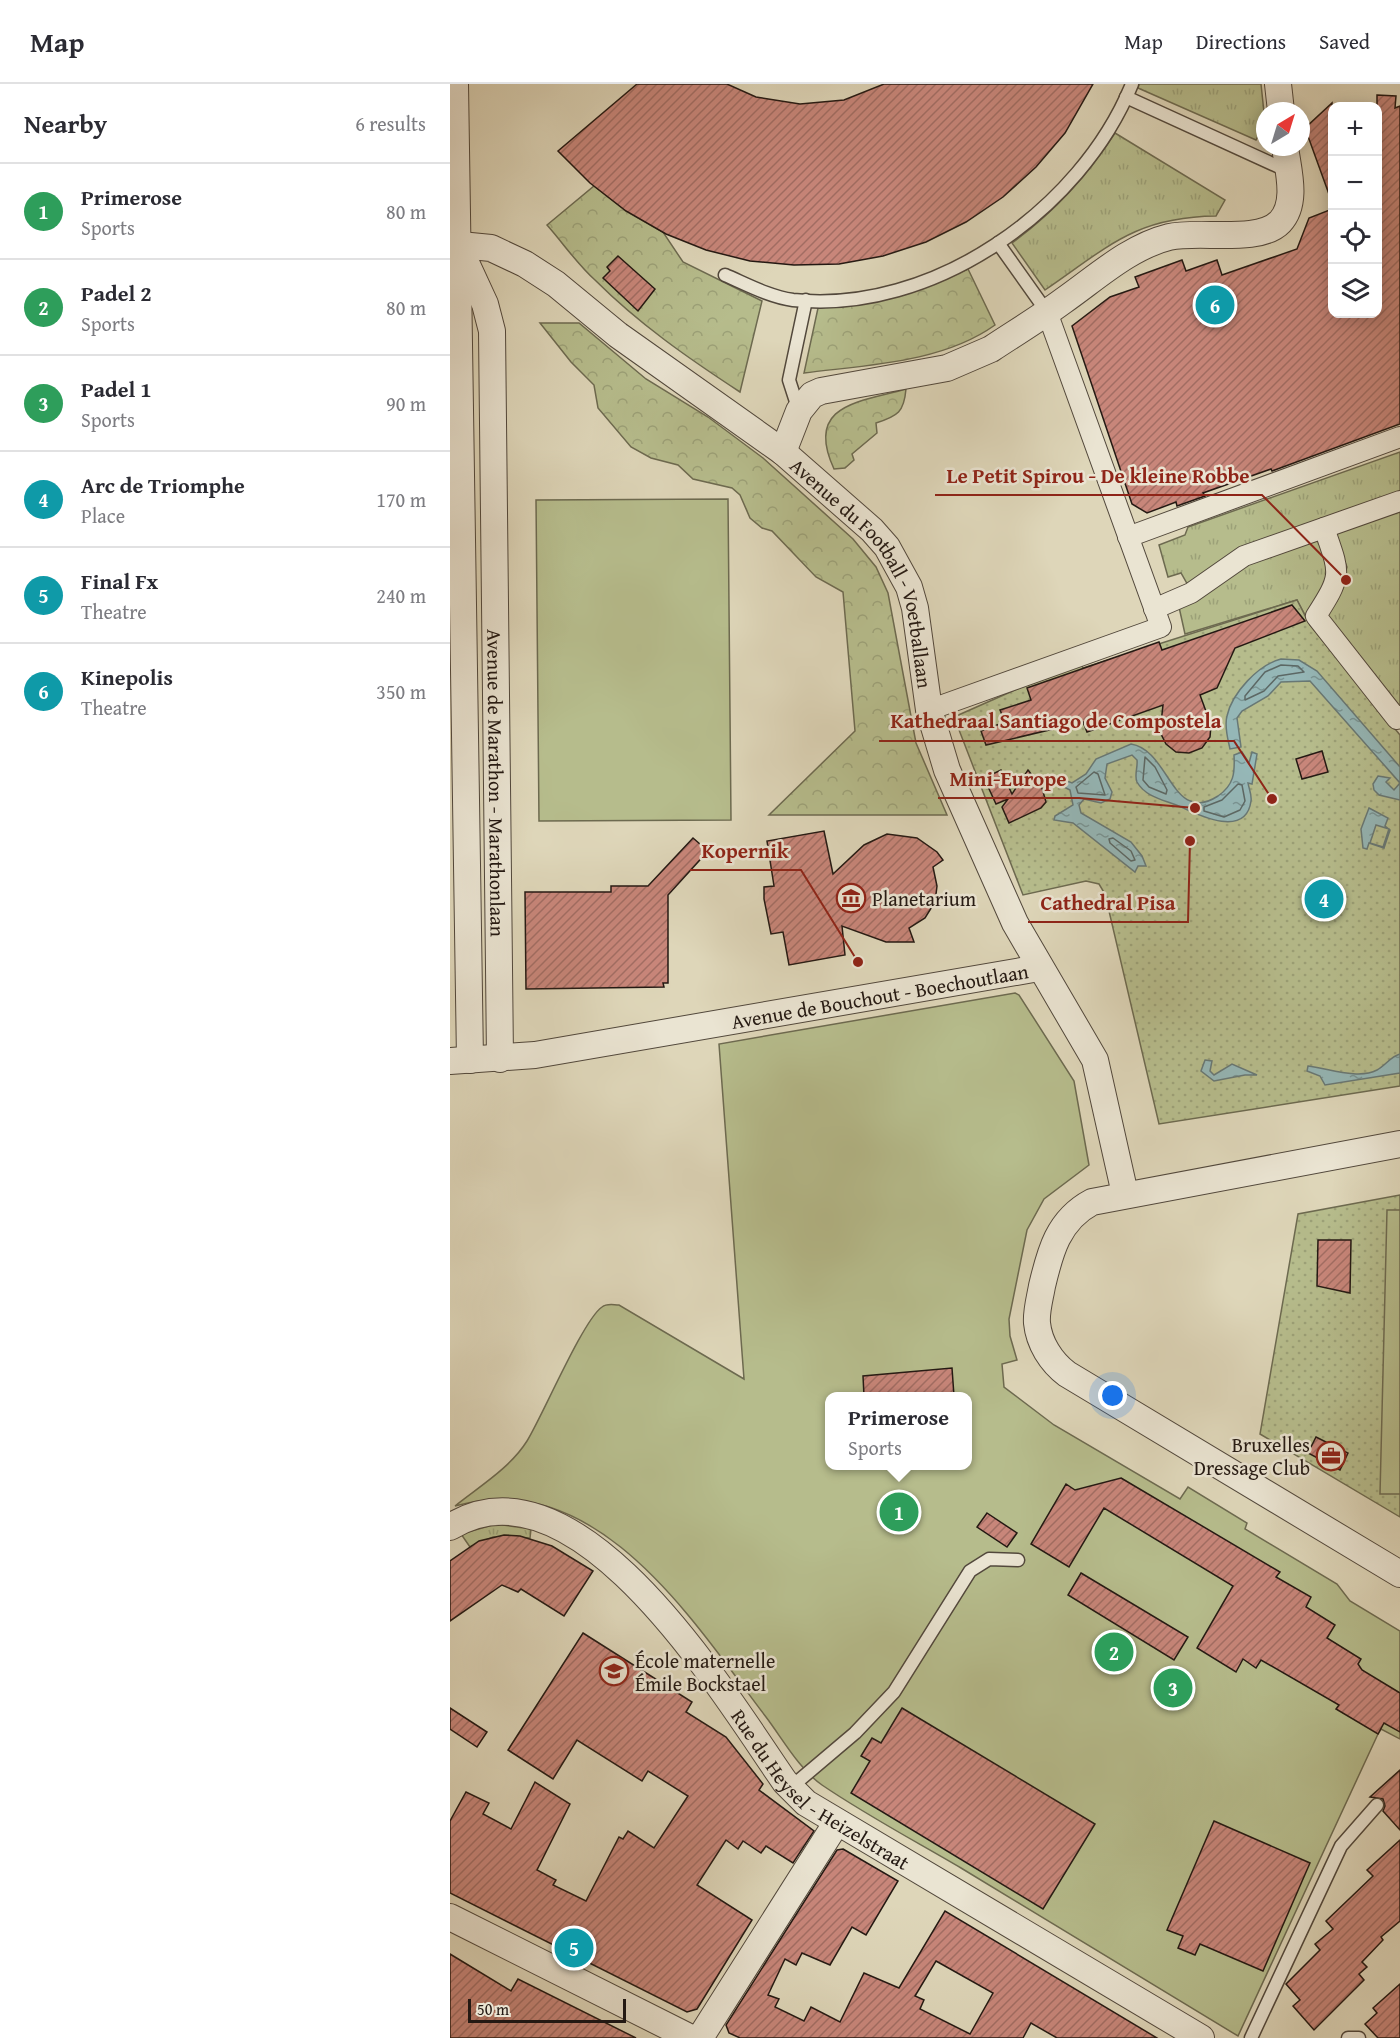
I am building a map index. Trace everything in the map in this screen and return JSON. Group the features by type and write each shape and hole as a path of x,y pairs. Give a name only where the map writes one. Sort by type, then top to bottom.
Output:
{"street":[{"name":"Avenue de Marathon - Marathonlaan","path":"455,84 454,244 462,506 460,1061"},
{"path":"1278,84 1280,102"},
{"path":"783,452 799,411 812,395 821,391 923,373 968,360 991,349 1122,259 1152,243 1185,235 1260,233 1278,224 1289,206 1286,159"},
{"name":"Avenue de Marathon - Marathonlaan","path":"454,244 485,304 492,331 500,1059"},
{"name":"Avenue du Football - Voetballaan","path":"454,244 491,248 525,264 556,284 634,348 783,452 872,530 899,566 915,608 929,710 937,742 963,810 1000,894 1039,968"},
{"path":"929,710 1161,627 1047,312"},
{"path":"1128,537 1400,437"},
{"path":"1154,609 1191,593 1244,556 1400,501"},
{"path":"462,506 494,506"},
{"path":"1324,528 1338,568 1333,590 1316,616 1397,719 1400,716"},
{"name":"Avenue de Bouchout - Boechoutlaan","path":"460,1061 500,1059 1039,968 1095,1060 1125,1194"},
{"path":"1400,1144 1125,1194 1081,1208 1063,1226 1055,1239 1038,1307 1040,1335 1050,1357 1058,1367 1087,1387 1400,1574"},
{"name":"Rue du Heysel - Heizelstraat","path":"450,1527 483,1514 519,1514 559,1525 595,1548 675,1627 790,1788 806,1803 1201,2038"},
{"path":"700,2038 837,1822"},
{"path":"450,1917 691,2038"}],"lane":[{"path":"725,275 780,297 806,300 838,299 891,291 947,270 999,243 1035,216 1067,185 1108,132 1132,84"},
{"path":"1126,97 1286,159"},
{"path":"999,243 1047,312"},
{"path":"799,411 789,380 806,300"},
{"path":"790,1788 855,1733 894,1692 970,1571 989,1559 1018,1560"},
{"path":"1251,2038 1341,1846 1377,1805"},
{"path":"1348,2038 1359,2038"}],"green space":[{"path":"1139,84 1261,84 1263,102 1256,102 1256,140 1138,88"},
{"path":"1115,133 1225,200 1216,216 1164,222 1124,237 1045,290 1012,243 1069,193"},
{"path":"594,186 626,211 663,232 683,262 762,301 740,392 683,353 629,311 582,267 547,225"},
{"path":"968,269 995,325 974,338 928,355 804,373 818,308 894,295"},
{"path":"540,323 579,323 646,379 708,417 763,458 853,539 876,567 888,593 916,743 947,815 769,815 855,731 843,592 816,577 772,531 762,528 750,518 740,495 732,488 693,479 678,465 651,458 631,447 598,408 594,385 571,362"},
{"path":"906,389 904,403 898,412 876,423 877,433 852,454 854,460 845,468 834,469 827,447 826,431 831,419 855,403"},
{"path":"1400,452 1400,493 1189,587 1181,573 1168,577 1159,545 1185,535 1188,527"},
{"path":"728,499 731,820 539,821 536,500"},
{"path":"1400,507 1400,710 1340,659 1314,630 1337,601 1347,567 1332,530"},
{"path":"1322,535 1334,567 1325,594 1307,619 1297,600 1185,634 1179,607 1246,561"},
{"path":"1297,600 1310,625 1400,735 1400,1086 1159,1124 1105,894 1099,884 1086,881 1023,895 954,717 1026,685 1081,664 1083,668"},
{"path":"1015,993 1019,995 1074,1081 1089,1165 1044,1199 1027,1230 1009,1319 1010,1336 1017,1360 1002,1364 1004,1387 1054,1425 1180,1499 1188,1487 1247,1523 1245,1529 1337,1584 1350,1601 1400,1631 1400,1739 1381,1729 1378,1734 1238,2036 822,1785 798,1762 673,1597 636,1560 596,1529 553,1508 506,1499 455,1506 494,1476 520,1451 585,1330 594,1315 604,1306 619,1305 744,1379 719,1044"},
{"path":"1400,1195 1400,1517 1260,1434 1298,1214"},
{"path":"1387,1210 1400,1210 1400,1494 1380,1494"},
{"path":"496,1524 531,1529 530,1538 493,1537 470,1547 461,1534"}],"water":[{"path":"1281,659 1299,660 1317,671 1400,767 1400,783 1310,681 1281,682 1268,696 1242,711 1237,718 1241,747 1230,749 1226,720 1234,698 1255,674 1272,662"},
{"path":"1131,744 1144,749 1155,759 1181,794 1190,801 1203,803 1218,796 1230,783 1234,773 1234,755 1242,752 1249,763 1252,752 1257,754 1252,784 1248,783 1251,799 1247,812 1241,819 1232,822 1210,819 1146,792 1137,782 1137,760 1132,755 1107,764 1105,778 1112,792 1110,799 1101,803 1084,799 1079,805 1081,813 1131,842 1142,856 1146,866 1138,866 1135,872 1073,823 1054,820 1055,816 1073,805 1070,790 1056,783 1057,777 1072,783 1086,774 1096,759"},
{"path":"1378,776 1390,778 1386,782 1394,790 1400,783 1400,800 1379,795 1374,790 1373,784"},
{"path":"1369,808 1388,818 1385,826 1389,829 1390,830 1384,848 1369,843 1367,849 1363,848 1361,829","holes":["1376,825 1389,829 1383,847 1370,843"]},
{"path":"1400,1054 1400,1073 1325,1085 1320,1076 1307,1071 1308,1066 1352,1074 1369,1073"},
{"path":"1205,1060 1212,1061 1210,1071 1214,1075 1232,1064 1257,1075 1214,1081 1201,1071"}],"building":[{"path":"637,84 727,84 756,97 800,104 844,100 884,84 1093,84 1065,133 1036,167 1003,197 966,222 926,242 883,256 839,264 794,265 750,261 706,250 666,234 626,211 590,183 558,151"},
{"path":"1377,95 1396,96 1395,108 1400,106 1400,424 1272,471 1271,469 1203,493 1205,496 1177,506 1176,502 1147,513 1132,504 1072,326 1110,297 1139,287 1135,277 1182,260 1186,271 1217,260 1222,275 1297,249 1309,218 1328,211 1328,318 1382,318 1382,102 1377,102"},
{"path":"1328,107 1328,191 1310,142 1310,123"},
{"path":"618,256 655,289 638,311 603,278 610,271 607,267"},
{"path":"1292,605 1305,621 1235,648 1217,688 1200,695 1211,725 1210,737 1202,748 1189,753 1176,752 1166,744 1160,732 1163,705 1087,732 1083,722 986,745 981,731 1005,722 1000,710 1031,700 1027,688 1159,642 1162,650"},
{"path":"1322,751 1328,772 1302,779 1296,759"},
{"path":"1001,770 1012,794 1028,770 1042,788 1046,802 1041,808 1009,823 1002,807 1008,799 996,804 984,778"},
{"name":"Planetarium","path":"824,831 833,874 864,845 887,834 917,838 937,852 943,860 933,867 937,886 935,902 925,918 909,928 914,942 886,942 842,926 845,955 789,965 783,932 771,934 764,899 764,887 774,886 767,841"},
{"path":"693,838 708,851 668,895 668,983 663,983 664,987 526,989 525,892 611,892 611,886 648,886"},
{"path":"1318,1240 1351,1240 1350,1293 1317,1286"},
{"path":"952,1368 954,1392 864,1392 863,1376"},
{"path":"1316,1437 1348,1453 1340,1470 1308,1453"},
{"path":"1121,1478 1280,1572 1276,1577 1311,1597 1306,1607 1335,1625 1327,1638 1361,1659 1358,1664 1362,1670 1400,1693 1400,1732 1384,1723 1378,1734 1336,1709 1339,1705 1261,1660 1256,1668 1243,1659 1236,1672 1197,1648 1233,1586 1104,1508 1069,1567 1031,1544 1066,1484 1075,1490"},
{"path":"987,1513 1017,1533 1007,1547 977,1527"},
{"path":"504,1535 520,1536 552,1546 593,1571 564,1616 521,1589 518,1592 502,1585 450,1621 450,1561 479,1541"},
{"path":"1081,1573 1188,1637 1174,1660 1068,1595"},
{"path":"583,1633 692,1702 686,1712 726,1737 763,1784 759,1790 814,1831 793,1863 766,1846 761,1853 743,1841 738,1849 726,1840 697,1885 752,1920 697,2009 687,2012 450,1893 450,1821 466,1792 489,1803 483,1814 511,1829 535,1782 570,1804 537,1870 556,1880 553,1885 586,1901 619,1837 623,1839 628,1831 654,1848 688,1796 648,1771 642,1781 577,1740 553,1779 508,1750"},
{"path":"450,1708 487,1732 477,1747 450,1729"},
{"path":"902,1708 1095,1824 1043,1909 851,1793 870,1761 861,1756 872,1738 881,1743"},
{"path":"1400,1770 1400,1830 1383,1811 1385,1806 1383,1799 1370,1797"},
{"path":"1214,1821 1310,1863 1263,1971 1200,1944 1195,1955 1178,1948 1183,1936 1167,1930"},
{"path":"1400,1840 1400,1921 1381,1937 1383,1940 1362,1962 1367,1967 1359,1974 1364,1980 1314,2030 1293,2006 1300,2000 1286,1984 1320,1950 1315,1944 1333,1929 1326,1921 1373,1876 1367,1870"},
{"path":"843,1849 898,1881 866,1935 852,1927 830,1965 802,1953 796,1965 785,1959 768,1995 779,1999 775,2007 804,2021 811,2007 840,2022 864,1973 899,1988 945,1911 1157,2038 1057,2038 1031,2023 1023,2038 740,2038 729,2033 726,2025 837,1850","holes":["936,1961 993,1993 970,2034 920,2009 924,2000 915,1996"]},
{"path":"450,1954 511,1991 518,1979 636,2038 450,2038"},
{"path":"1400,1984 1400,2038 1378,2038 1365,2024 1377,2013 1373,2008"}],"place":[{"name":"Kinepolis","path":"1215,305"},
{"name":"Le Petit Spirou - De kleine Robbe","path":"1346,580"},
{"name":"Kathedraal Santiago de Compostela","path":"1272,799"},
{"name":"Mini-Europe","path":"1195,808"},
{"name":"Cathedral Pisa","path":"1190,841"},
{"name":"Planetarium","path":"851,898"},
{"name":"Arc de Triomphe","path":"1324,899"},
{"name":"Kopernik","path":"858,962"},
{"name":"Bruxelles Dressage Club","path":"1331,1456"},
{"name":"Primerose","path":"899,1512"},
{"name":"Padel 2","path":"1114,1652"},
{"name":"École maternelle Émile Bockstael","path":"614,1671"},
{"name":"Padel 1","path":"1173,1688"},
{"name":"Final Fx","path":"574,1948"}]}
